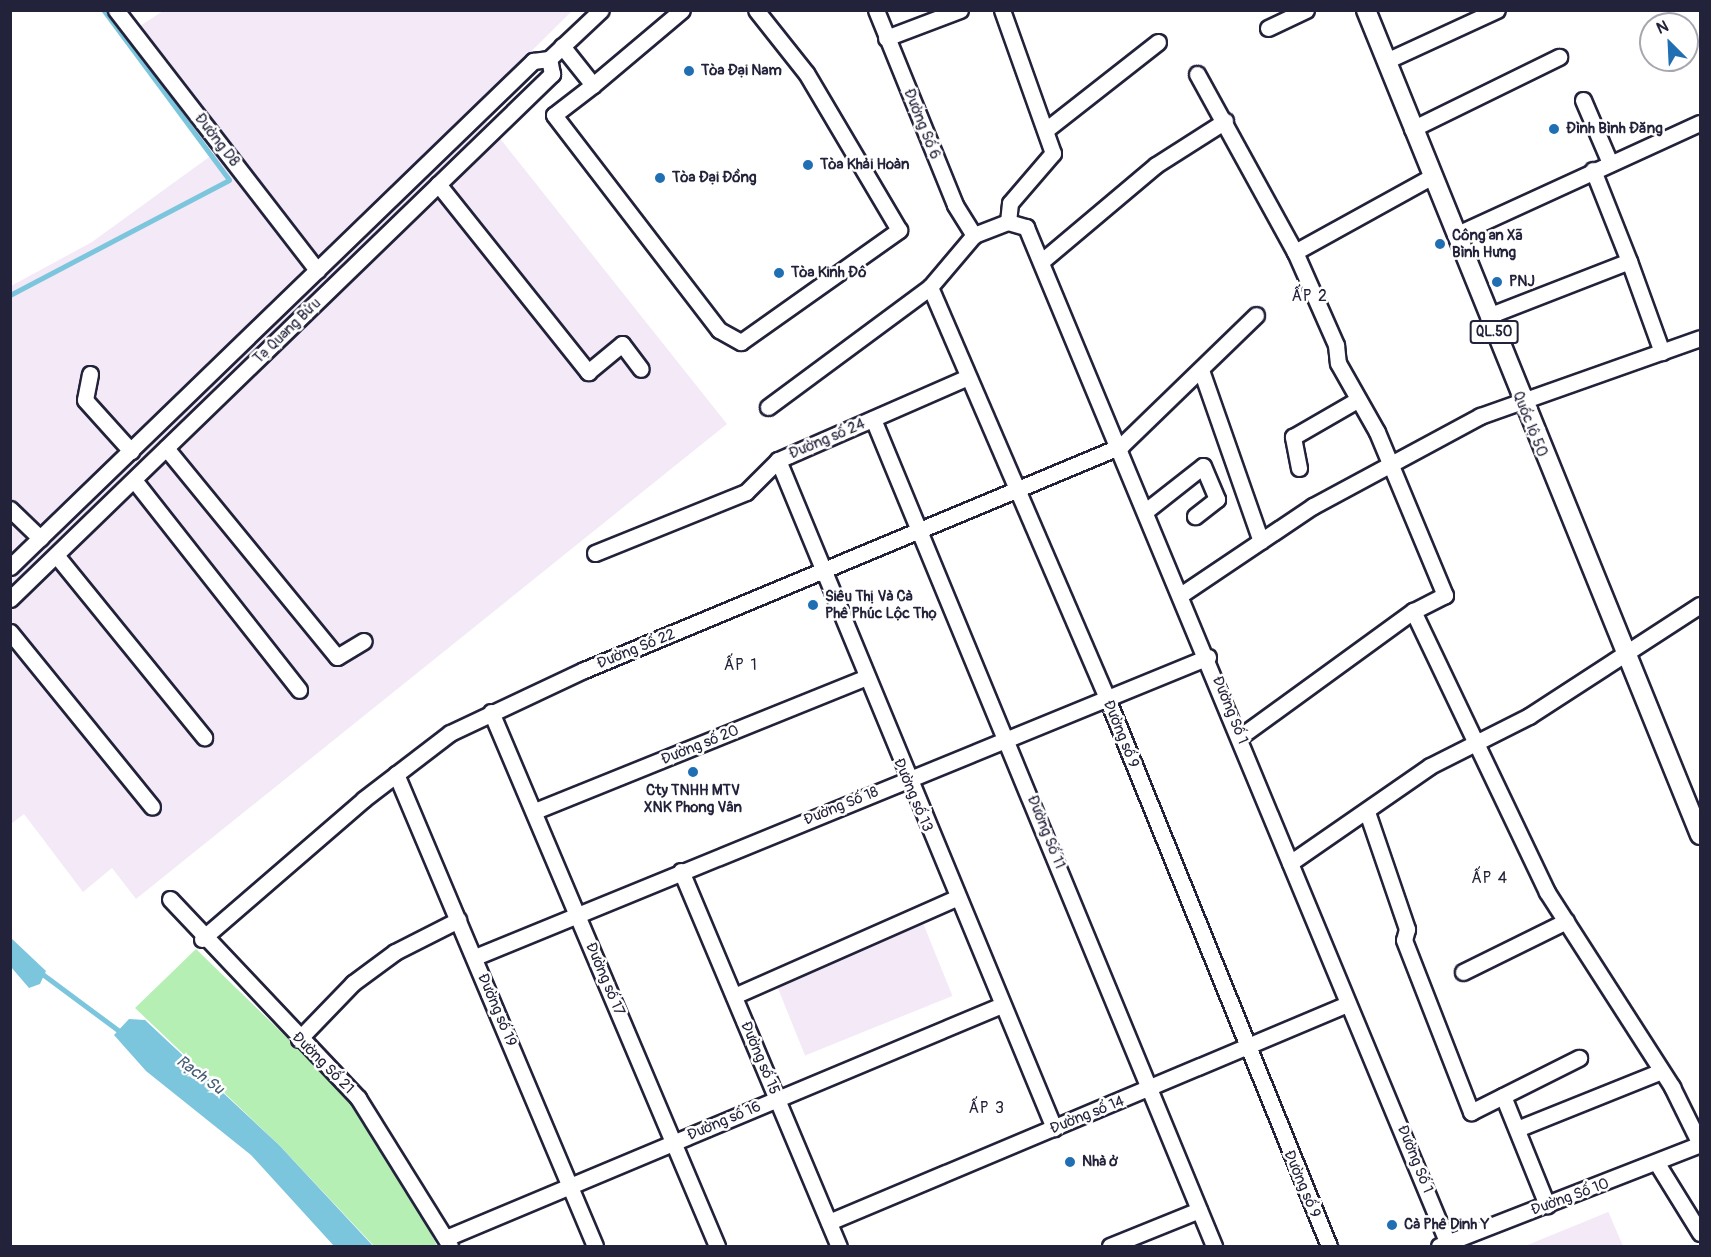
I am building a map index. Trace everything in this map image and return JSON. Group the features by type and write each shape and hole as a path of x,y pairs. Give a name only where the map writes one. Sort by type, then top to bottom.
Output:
{"main road":[{"name":"Quốc lộ 50","path":"1366,10 1520,399 1701,835"}],"street":[{"name":"Đường D8","path":"116,10 318,270"},
{"path":"682,10 593,85 554,114 719,330 741,342 899,230 806,73 756,10"},
{"name":"Đường Số 6","path":"876,10 955,205 974,235"},
{"path":"886,38 960,10"},
{"path":"768,407 930,288 974,235 1008,222 1010,203 1053,153 1047,129 1002,10"},
{"path":"1268,28 1306,10"},
{"path":"1386,62 1497,10"},
{"name":"Tạ Quang Bửu","path":"10,567 533,61 549,59 599,11"},
{"path":"1047,129 1158,42"},
{"path":"562,46 593,85"},
{"path":"1412,129 1559,57"},
{"name":"Tạ Quang Bửu","path":"10,599 552,74 549,59"},
{"path":"1197,74 1226,121 1295,252 1358,400 1390,461 1445,595 1413,611 1241,736"},
{"path":"1583,100 1610,163"},
{"path":"1042,261 1156,165 1226,121"},
{"path":"1455,235 1593,170 1701,123"},
{"path":"1593,170 1662,352"},
{"path":"1295,252 1431,177"},
{"path":"438,184 588,372 622,344 641,369"},
{"name":"Đường Số 1","path":"1008,222 1026,226 1042,261 1241,736 1345,1005 1403,1127 1445,1245"},
{"path":"1488,316 1629,261"},
{"name":"Đường số 9","path":"930,288 1107,698 1246,1050 1329,1246"},
{"path":"1121,446 1256,315"},
{"path":"265,321 281,337"},
{"path":"1182,594 1261,541 1390,461 1520,399 1701,338"},
{"path":"1201,370 1261,541"},
{"path":"90,374 85,400 131,450"},
{"name":"Đường số 24","path":"595,553 746,492 778,460 968,377"},
{"path":"1299,468 1293,437 1358,400"},
{"name":"Đường Số 11","path":"873,419 1008,738 1148,1090 1214,1246"},
{"name":"Đường Số 22","path":"202,939 396,774 450,733 491,712 824,572 920,528 1121,446"},
{"path":"166,448 337,657 364,641"},
{"name":"Đường số 13","path":"778,460 906,779 1054,1128"},
{"path":"1148,510 1203,466 1217,499 1195,516"},
{"path":"134,480 299,690"},
{"path":"10,509 40,538"},
{"path":"56,555 204,737"},
{"path":"1290,863 1367,813 1430,766 1529,716 1624,652 1701,605"},
{"path":"1413,611 1566,921 1661,1071 1700,1144"},
{"path":"10,632 152,807"},
{"name":"Đường Số 18","path":"475,957 1208,657"},
{"name":"Đường số 20","path":"535,811 866,678"},
{"name":"Đường số 17","path":"491,712 535,811 717,1246"},
{"name":"Đường số 19","path":"396,774 595,1246"},
{"path":"1367,813 1407,929 1404,940 1471,1112 1579,1058"},
{"name":"Đường số 15","path":"681,871 839,1246"},
{"path":"734,996 956,898"},
{"name":"Đường Số 21","path":"170,899 202,939 358,1098 448,1242"},
{"path":"299,1039 353,983 395,952 458,920"},
{"path":"1463,972 1566,921"},
{"name":"Đường số 16","path":"448,1242 571,1186 1002,1005"},
{"name":"Đường số 14","path":"829,1222 1246,1050 1345,1005"},
{"path":"1517,1129 1661,1071"},
{"path":"1503,1096 1547,1205"},
{"name":"Đường Số 10","path":"1445,1245 1658,1165 1700,1144"},
{"path":"1658,1165 1701,1233"},
{"path":"1110,1246 1199,1210"}],"shaded area":[{"path":"163,11 572,11 475,107 727,424 136,899 112,868 83,892 24,814 11,824 11,286 92,242 216,152 126,35"},
{"path":"921,918 952,996 805,1055 774,978"},
{"path":"1608,1212 1623,1246 1525,1246"}],"green space":[{"path":"196,949 354,1103 405,1178 437,1246 374,1246 279,1145 135,1008"}],"water":[{"path":"10,937 46,971 40,984 29,988 11,967"},
{"path":"129,1019 145,1020 279,1145 373,1246 334,1246 251,1155 146,1071 114,1035"}],"waterway":[{"path":"10,295 229,180 103,10"},
{"name":"Rạch Su","path":"40,972 122,1033"}],"place":[{"name":"Tòa Đại Nam","path":"689,71"},
{"name":"Đình Bình Đăng","path":"1554,129"},
{"name":"Tòa Khải Hoàn","path":"808,165"},
{"name":"Tòa Đại Đồng","path":"660,178"},
{"name":"Công an Xã Bình Hưng","path":"1440,244"},
{"name":"Tòa Kinh Đô","path":"779,273"},
{"name":"PNJ","path":"1497,282"},
{"name":"Siêu Thị Và Cà Phê Phúc Lộc Thọ","path":"813,605"},
{"name":"Cty TNHH MTV XNK Phong Vân","path":"693,772"},
{"name":"Nhà ở","path":"1070,1162"},
{"name":"Cà Phê Dinh Y","path":"1392,1225"}],"district":[{"name":"ẤP 2","path":"1310,296"},
{"name":"ẤP 1","path":"741,665"},
{"name":"ẤP 4","path":"1490,878"},
{"name":"ẤP 3","path":"987,1108"}]}
